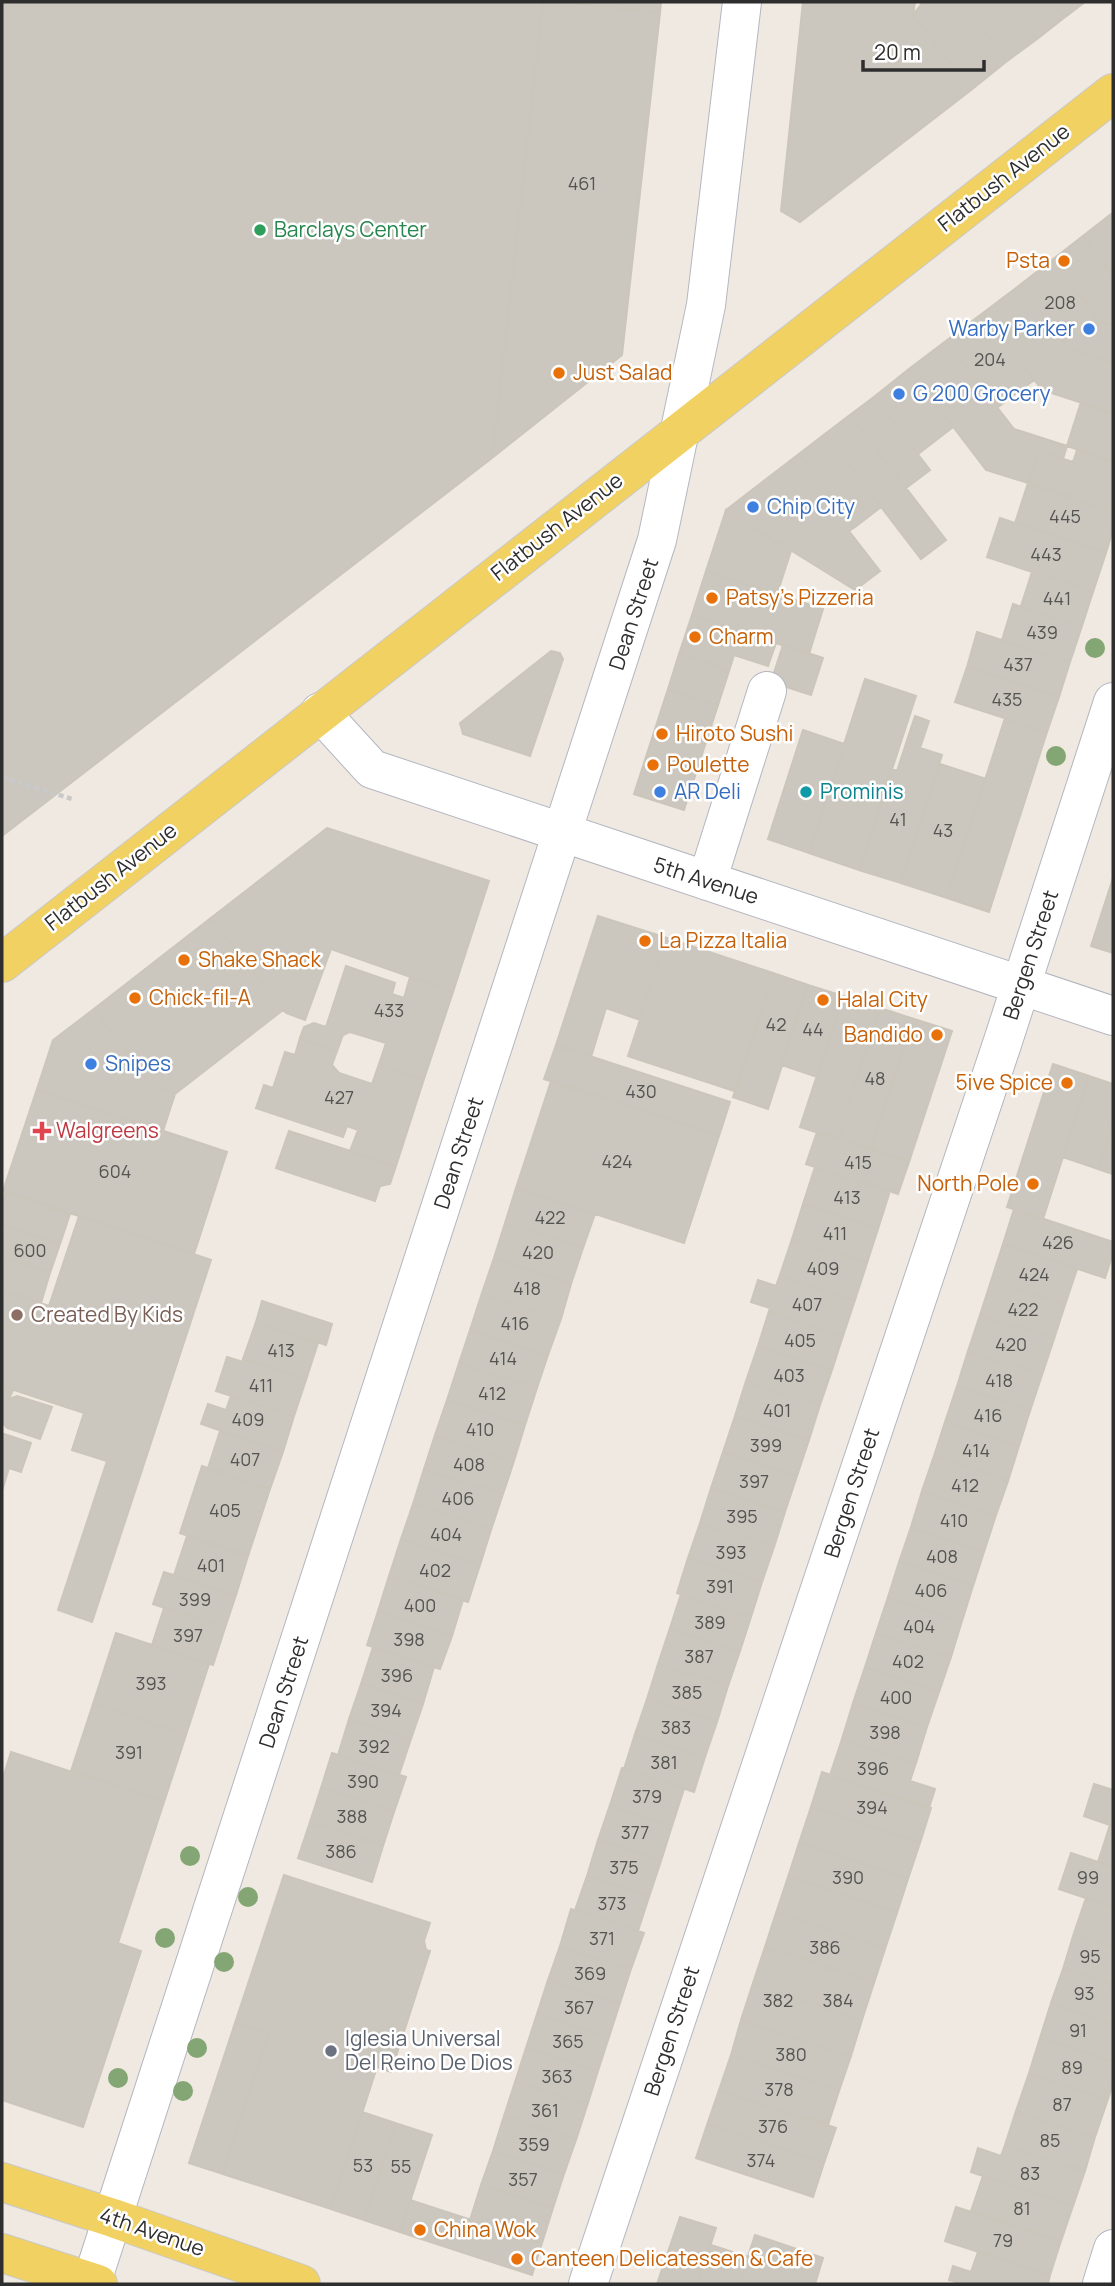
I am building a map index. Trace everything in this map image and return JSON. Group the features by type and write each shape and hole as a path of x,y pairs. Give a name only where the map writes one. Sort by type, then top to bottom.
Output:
{"main road":[{"name":"Flatbush Avenue","path":"2,963 1113,93"},
{"name":"4th Avenue","path":"2,2182 301,2284"},
{"path":"2,2253 94,2284"}],"street":[{"name":"Dean Street","path":"94,2284 113,2218 657,540 706,305 742,2"},
{"path":"707,881 767,691"},
{"name":"Bergen Street","path":"588,2284 1113,702"},
{"name":"5th Avenue","path":"320,712 372,769 1113,1016"},
{"path":"1102,2284 1113,2249"}],"path":[{"path":"2,777 72,799"}],"building":[{"name":"Barclays Center","path":"2,2 543,2 492,458 2,836"},
{"path":"543,2 660,13 622,355 492,458"},
{"path":"563,2 661,2 660,13"},
{"path":"803,2 915,2 913,15 971,90 800,222 781,211"},
{"path":"923,2 961,2 1007,61 971,90 913,15"},
{"path":"961,2 1009,2 1037,39 1007,61"},
{"path":"1009,2 1053,2 1065,17 1037,39"},
{"path":"1053,2 1085,2 1065,17"},
{"path":"1111,214 1113,216 1113,275 1083,236"},
{"path":"1083,236 1113,275 1113,326 1100,322 1052,260"},
{"path":"1052,260 1100,322 1113,326 1113,362 1068,347 1020,285"},
{"path":"1020,285 1068,347 1113,362 1113,413 1042,390 983,313"},
{"path":"983,313 1034,380 998,407 946,341"},
{"path":"946,341 1014,429 1067,446 1063,459 1038,451 1028,483 986,470 909,369"},
{"path":"909,369 953,427 918,454 874,397"},
{"path":"874,397 930,470 906,488 850,415"},
{"path":"1081,402 1113,413 1113,462 1067,446"},
{"path":"850,415 946,540 921,559 825,434"},
{"path":"825,434 881,507 855,527 799,454"},
{"path":"1077,450 1113,462 1113,511 1028,483 1038,451 1073,462"},
{"path":"799,454 855,527 849,531 880,571 855,590 726,510"},
{"path":"1028,483 1113,511 1113,529 1106,553 1015,523"},
{"path":"726,510 791,551 777,594 706,571"},
{"path":"1000,518 1106,553 1093,592 987,557"},
{"path":"706,571 823,609 809,654 692,615"},
{"path":"1032,572 1093,592 1082,626 1021,606"},
{"path":"1013,604 1082,626 1070,662 1002,640"},
{"path":"692,615 776,643 768,666 734,655 729,671 679,654"},
{"path":"977,632 1070,662 1059,697 967,667"},
{"path":"783,645 823,658 811,695 771,682"},
{"path":"551,651 560,653 563,659 530,756 463,734 460,723"},
{"path":"679,654 729,671 718,705 668,689"},
{"path":"967,667 1059,697 1047,732 955,702"},
{"path":"865,679 916,696 859,870 809,853"},
{"path":"668,689 718,705 684,810 634,794"},
{"path":"915,716 929,721 920,748 942,755 901,883 859,870 892,769 897,771"},
{"path":"1005,718 1047,732 989,912 947,898"},
{"name":"Prominis","path":"803,730 844,744 809,853 768,839"},
{"path":"940,764 986,779 947,898 901,883"},
{"path":"327,828 489,881 453,992 331,949 305,1020 286,1013 211,918"},
{"path":"1113,878 1113,953 1091,946"},
{"path":"598,916 667,938 640,1020 606,1008 591,1057 556,1045"},
{"path":"211,918 283,1010 175,1094 153,1087 94,1009"},
{"path":"667,938 773,973 734,1091 628,1056"},
{"path":"346,966 395,983 392,994 404,998 410,977 453,992 424,1079 379,1064 386,1043 350,1032 343,1035 337,1051 300,1038 304,1027 314,1023 326,1027"},
{"path":"773,973 808,985 768,1109 733,1097"},
{"path":"808,985 843,996 817,1077 782,1065"},
{"path":"843,996 880,1008 838,1139 800,1127"},
{"path":"880,1008 914,1019 871,1150 838,1139"},
{"name":"Snipes","path":"94,1009 153,1087 175,1094 163,1131 37,1089 53,1040"},
{"path":"914,1019 952,1031 909,1162 871,1150"},
{"path":"300,1038 337,1051 332,1065 339,1073 372,1084 379,1064 424,1079 396,1166 350,1151 358,1130 347,1126 343,1137 256,1108 264,1085 273,1088 285,1052 295,1055"},
{"path":"556,1045 730,1102 719,1136 544,1079"},
{"path":"1053,1064 1089,1076 1043,1219 1007,1207"},
{"path":"1089,1076 1113,1084 1113,1123 1098,1169 1063,1157"},
{"path":"551,1081 719,1136 684,1243 516,1188"},
{"path":"37,1089 227,1152 194,1254 3,1191"},
{"path":"1113,1123 1113,1174 1098,1169"},
{"path":"289,1131 396,1166 390,1184 380,1186 375,1201 276,1168"},
{"path":"817,1132 909,1162 898,1194 806,1164"},
{"path":"815,1167 890,1191 878,1229 803,1204"},
{"path":"516,1188 595,1214 583,1248 505,1223"},
{"path":"5,1192 70,1214 60,1244 2,1225"},
{"path":"803,1204 878,1229 867,1263 792,1239"},
{"path":"1014,1209 1113,1242 1113,1253 1105,1278 1003,1244"},
{"path":"79,1216 211,1260 92,1622 58,1610 107,1461 72,1450 84,1413 2,1386 2,1290 49,1306"},
{"path":"505,1223 583,1248 571,1284 494,1258"},
{"path":"2,1225 60,1244 50,1273 2,1257"},
{"path":"792,1239 867,1263 855,1300 780,1275"},
{"path":"1003,1244 1077,1269 1065,1305 991,1281"},
{"path":"2,1257 50,1273 41,1303 2,1290"},
{"path":"494,1258 571,1284 561,1319 482,1293"},
{"path":"780,1275 855,1300 843,1336 769,1311 770,1308 751,1302 758,1280 776,1286"},
{"path":"991,1281 1065,1305 1054,1339 980,1315"},
{"path":"482,1293 561,1319 548,1355 470,1330"},
{"path":"262,1301 332,1324 326,1345 256,1322"},
{"path":"769,1311 843,1336 832,1370 758,1346"},
{"path":"980,1315 1054,1339 1042,1375 968,1351"},
{"path":"256,1322 318,1343 306,1380 243,1359"},
{"path":"470,1330 548,1355 537,1388 459,1363"},
{"path":"758,1346 832,1370 820,1405 746,1381"},
{"path":"968,1351 1042,1375 1030,1411 957,1386"},
{"path":"227,1357 243,1362 243,1359 306,1380 294,1416 216,1391"},
{"path":"459,1363 537,1388 525,1425 447,1400"},
{"path":"746,1381 820,1405 809,1440 735,1416"},
{"path":"2,1386 13,1390 9,1399 17,1396 52,1407 40,1439 7,1428 2,1422"},
{"path":"957,1386 1030,1411 1019,1446 945,1422"},
{"path":"231,1396 294,1416 283,1452 201,1424 208,1404 226,1410"},
{"path":"447,1400 525,1425 514,1461 435,1435"},
{"path":"735,1416 809,1440 797,1476 723,1452"},
{"path":"945,1422 1019,1446 1008,1481 934,1456"},
{"path":"220,1431 283,1452 270,1489 208,1468"},
{"path":"4,1434 31,1443 21,1472 9,1468 2,1491 2,1436"},
{"path":"435,1435 514,1461 503,1494 424,1469"},
{"path":"723,1452 797,1476 785,1512 711,1488"},
{"path":"934,1456 1008,1481 996,1515 922,1491"},
{"path":"202,1466 270,1489 248,1556 180,1533"},
{"path":"424,1469 503,1494 491,1530 413,1504"},
{"path":"711,1488 785,1512 774,1547 700,1523"},
{"path":"922,1491 996,1515 984,1552 911,1527"},
{"path":"413,1504 491,1530 480,1565 401,1539"},
{"path":"700,1523 774,1547 762,1582 688,1558"},
{"path":"911,1527 984,1552 973,1586 899,1562"},
{"path":"187,1536 248,1556 236,1595 174,1575"},
{"path":"401,1539 480,1565 468,1602 389,1576"},
{"path":"688,1558 762,1582 751,1617 677,1593"},
{"path":"899,1562 973,1586 962,1621 888,1597"},
{"path":"164,1572 236,1595 225,1628 153,1604"},
{"path":"389,1576 463,1600 452,1636 378,1611"},
{"path":"681,1594 751,1617 740,1651 670,1628"},
{"path":"888,1597 962,1621 951,1657 876,1633"},
{"path":"164,1608 225,1628 213,1665 152,1645"},
{"path":"378,1611 452,1636 440,1669 367,1645"},
{"path":"670,1628 740,1651 728,1686 658,1664"},
{"path":"116,1633 209,1664 186,1735 93,1704"},
{"path":"876,1633 951,1657 939,1692 865,1667"},
{"path":"373,1647 434,1667 423,1704 361,1684"},
{"path":"658,1664 728,1686 717,1722 647,1699"},
{"path":"865,1667 939,1692 927,1727 853,1703"},
{"path":"361,1684 423,1704 411,1739 349,1719"},
{"path":"647,1699 717,1722 705,1757 635,1734"},
{"path":"853,1703 927,1727 916,1763 842,1739"},
{"path":"93,1704 186,1735 164,1802 71,1771"},
{"path":"349,1719 411,1739 399,1775 338,1755"},
{"path":"635,1734 705,1757 694,1792 624,1769"},
{"path":"842,1739 916,1763 910,1781 935,1789 929,1808 830,1775"},
{"path":"11,1752 164,1802 118,1943 141,1951 83,2127 2,2100 2,1781"},
{"path":"332,1753 406,1777 394,1812 321,1788"},
{"path":"622,1768 684,1789 672,1826 610,1805"},
{"path":"822,1772 931,1808 920,1843 811,1807"},
{"path":"1094,1784 1113,1790 1113,1826 1084,1816"},
{"path":"321,1788 394,1812 383,1846 310,1822"},
{"path":"610,1805 672,1826 661,1861 598,1840"},
{"path":"811,1807 920,1843 908,1879 799,1843"},
{"path":"310,1822 383,1846 372,1882 298,1858"},
{"path":"1110,1825 1113,1826 1113,1867 1098,1862"},
{"path":"598,1840 661,1861 649,1897 587,1876"},
{"path":"799,1843 908,1879 897,1913 788,1877"},
{"path":"1071,1853 1113,1867 1113,1907 1059,1889"},
{"name":"Iglesia Universal Del Reino De Dios","path":"284,1875 430,1923 424,1941 426,1950 430,1951 391,2072 377,2067 331,2209 223,2174 269,2034 235,2023"},
{"path":"587,1876 649,1897 638,1931 575,1910"},
{"path":"788,1877 897,1913 885,1949 776,1913"},
{"path":"1086,1898 1113,1907 1113,1946 1074,1933"},
{"path":"571,1909 644,1933 631,1969 560,1946"},
{"path":"776,1913 885,1949 874,1983 765,1947"},
{"path":"1074,1933 1113,1946 1113,1985 1063,1969"},
{"path":"560,1946 631,1969 620,2003 548,1980"},
{"path":"765,1947 874,1983 862,2020 753,1983"},
{"path":"1063,1969 1113,1985 1113,2024 1051,2003"},
{"path":"548,1980 620,2003 609,2037 537,2014"},
{"path":"753,1983 862,2020 851,2056 741,2020"},
{"path":"1051,2003 1113,2024 1113,2062 1040,2038"},
{"path":"537,2014 609,2037 598,2071 526,2048"},
{"path":"741,2020 851,2056 839,2091 731,2055"},
{"path":"235,2023 269,2034 223,2174 189,2163"},
{"path":"1040,2038 1113,2062 1113,2083 1108,2099 1029,2073"},
{"path":"526,2048 598,2071 587,2106 515,2082"},
{"path":"731,2055 839,2091 828,2125 719,2090"},
{"path":"1029,2073 1108,2099 1095,2137 1016,2111"},
{"path":"515,2082 587,2106 576,2140 504,2116"},
{"path":"719,2090 836,2128 824,2163 707,2125"},
{"path":"1016,2111 1095,2137 1085,2171 1005,2145"},
{"path":"362,2112 395,2123 364,2220 331,2209"},
{"path":"504,2116 576,2140 564,2174 493,2151"},
{"path":"395,2123 432,2135 400,2232 364,2220"},
{"path":"707,2125 824,2163 813,2197 696,2158"},
{"path":"1005,2145 1085,2171 1073,2206 971,2172 978,2148 1001,2156"},
{"path":"493,2151 564,2174 553,2208 481,2185"},
{"path":"983,2176 1073,2206 1061,2241 971,2211"},
{"path":"481,2185 553,2208 542,2243 470,2220"},
{"path":"410,2200 542,2243 532,2275 400,2232"},
{"path":"956,2207 1061,2241 1050,2275 945,2241"},
{"path":"680,2217 716,2228 698,2284 657,2284"},
{"path":"755,2235 823,2258 815,2284 739,2284"},
{"path":"711,2245 748,2257 739,2284 698,2284"},
{"path":"978,2252 1050,2275 1048,2284 963,2284 949,2280 953,2266 971,2272"}],"place":[{"name":"Barclays Center","path":"260,230"},
{"name":"Psta","path":"1064,261"},
{"name":"Warby Parker","path":"1089,329"},
{"name":"Just Salad","path":"559,373"},
{"name":"G 200 Grocery","path":"899,394"},
{"name":"Chip City","path":"753,507"},
{"name":"Patsy's Pizzeria","path":"712,598"},
{"name":"Charm","path":"695,637"},
{"name":"Hiroto Sushi","path":"662,734"},
{"name":"Poulette","path":"653,765"},
{"name":"AR Deli","path":"660,792"},
{"name":"Prominis","path":"806,792"},
{"name":"La Pizza Italia","path":"645,941"},
{"name":"Shake Shack","path":"184,960"},
{"name":"Chick-fil-A","path":"135,998"},
{"name":"Halal City","path":"823,1000"},
{"name":"Bandido","path":"937,1035"},
{"name":"Snipes","path":"91,1064"},
{"name":"5ive Spice","path":"1067,1083"},
{"name":"Walgreens","path":"42,1131"},
{"name":"North Pole","path":"1033,1184"},
{"name":"Created By Kids","path":"17,1315"},
{"name":"Iglesia Universal Del Reino De Dios","path":"331,2051"},
{"name":"China Wok","path":"420,2230"},
{"name":"Canteen Delicatessen & Cafe","path":"517,2259"}]}
